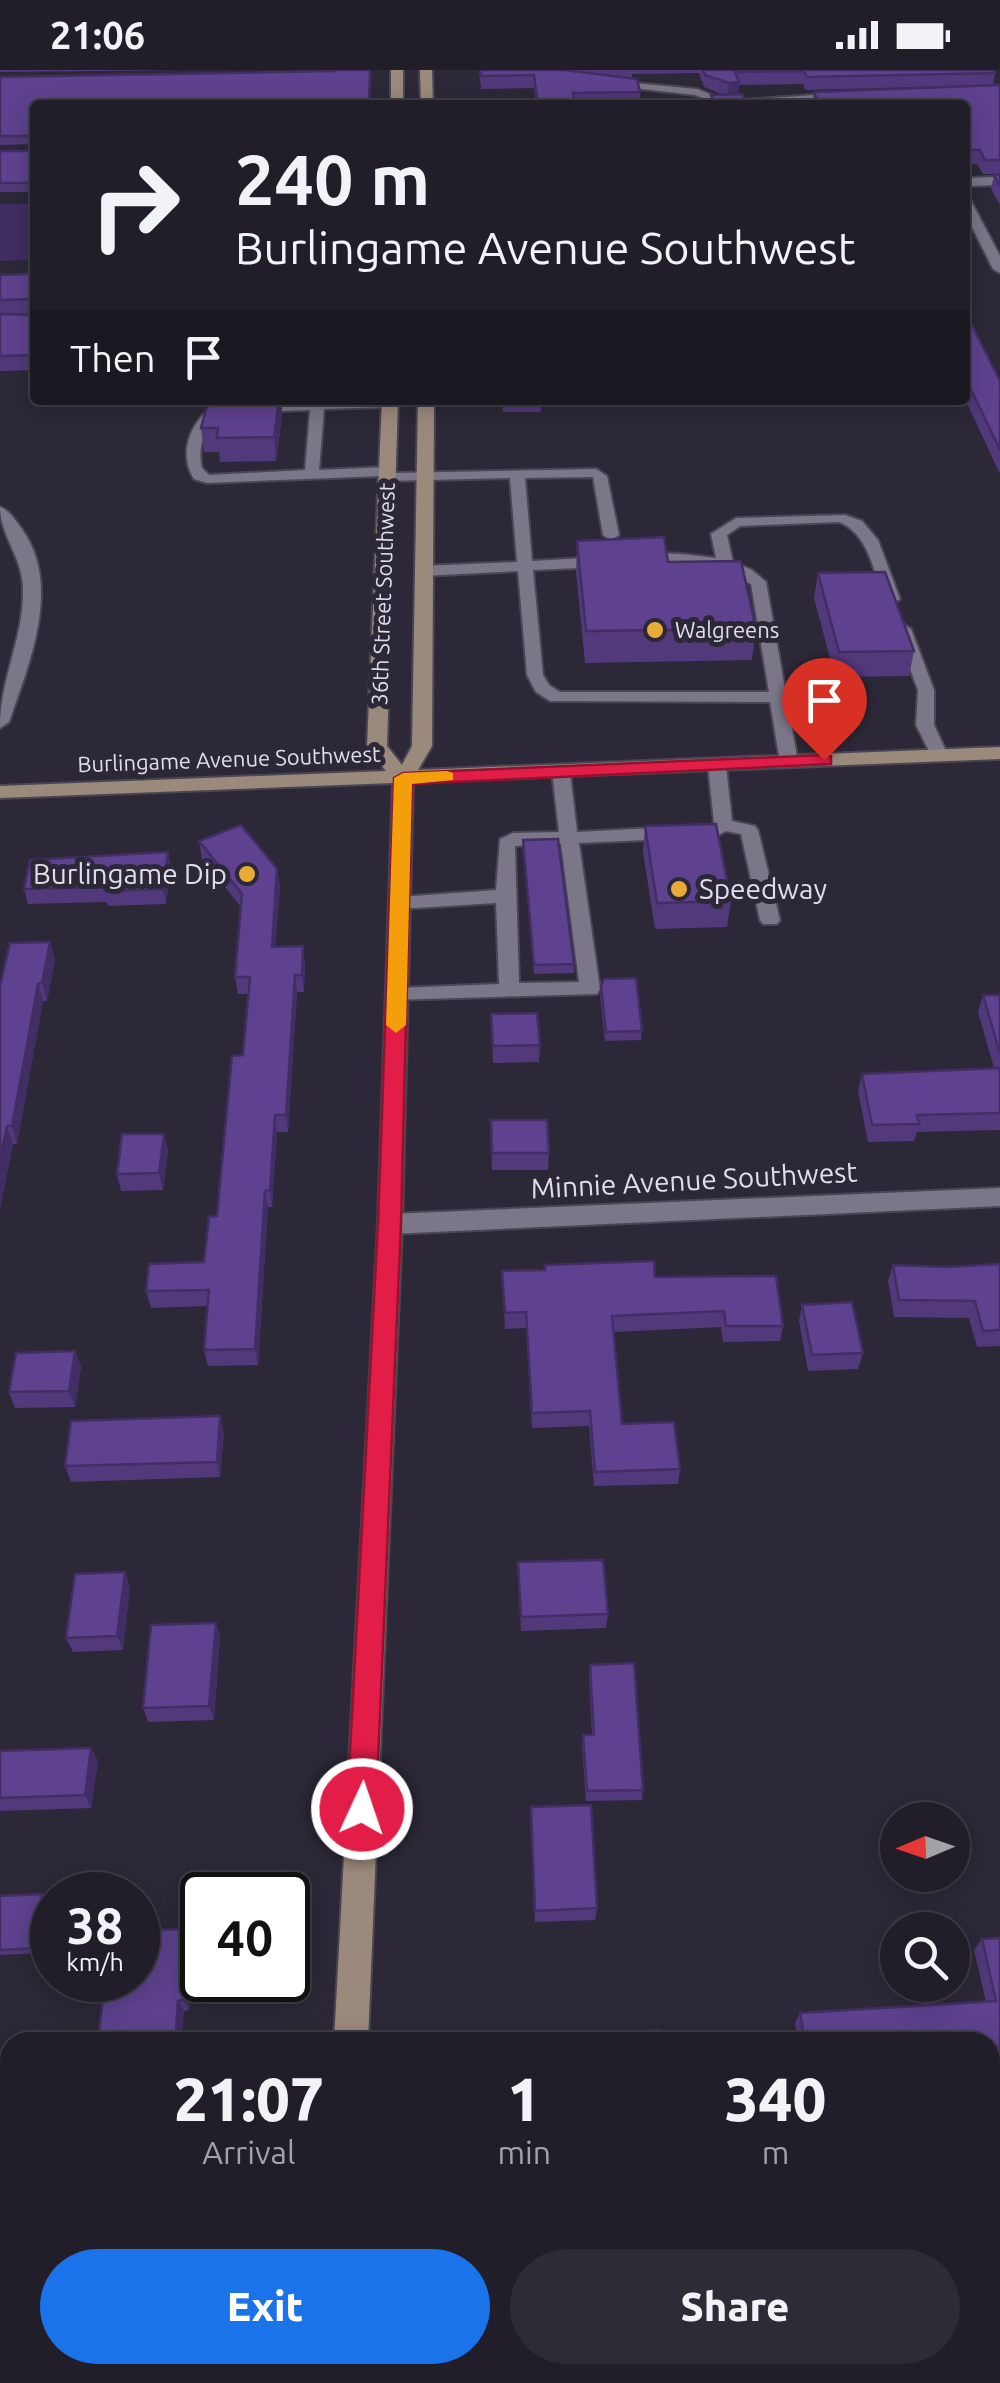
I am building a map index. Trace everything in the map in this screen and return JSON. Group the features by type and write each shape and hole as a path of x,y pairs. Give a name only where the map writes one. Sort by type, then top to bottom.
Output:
{"street":[{"path":"397,70 397,100"},
{"path":"426,70 427,100"},
{"path":"592,80 698,92 712,100"},
{"path":"790,100 861,96"},
{"path":"970,182 1000,181"},
{"path":"970,211 1000,269"},
{"name":"36th Street Southwest","path":"390,405 377,747 403,778"},
{"name":"36th Street Southwest","path":"350,2032 390,1224 403,778 422,746 426,405"},
{"path":"386,510 399,534 404,556 424,571"},
{"path":"0,512 26,549 34,570 34,591 16,674 0,722"},
{"name":"Burlingame Avenue Southwest","path":"0,792 1000,753"},
{"name":"Minnie Avenue Southwest","path":"390,1224 1000,1197"}],"lane":[{"path":"312,472 317,405 218,409 199,426 193,467 199,476 208,479 272,478 312,472 426,477 596,472 611,535"},
{"path":"517,474 535,675 542,688 556,697 572,700 778,697"},
{"path":"725,563 719,534 736,522 840,518 857,524 870,540 926,690 924,725 939,755"},
{"path":"424,571 675,560 725,563 746,570 758,582 788,762"},
{"path":"717,766 723,825"},
{"path":"397,995 590,989 561,772"},
{"path":"509,990 506,843 513,838 715,831 723,825 749,830 770,920"},
{"path":"400,902 506,896"}],"shaded area":[{"path":"0,204 30,204 30,260 0,261"}],"building":[{"path":"370,70 369,100 30,100 30,136 0,136 0,77"},
{"path":"480,70 563,70 637,79 640,92 573,93 574,100 537,100 534,75 481,76"},
{"path":"703,70 994,70 995,73 807,77 804,71 735,72 739,82 729,83 705,75"},
{"path":"1000,85 1000,160 985,160 980,150 970,150 970,100 817,100 814,92"},
{"path":"743,94 745,100 713,100 711,95"},
{"path":"0,151 30,151 30,183 0,183"},
{"path":"28,271 30,299 0,300 0,275"},
{"path":"0,314 30,315 30,355 0,356"},
{"path":"970,321 1000,381 1000,450 970,387"},
{"path":"210,405 278,405 274,437 217,438 218,428 201,428"},
{"path":"664,537 668,562 741,561 756,629 586,631 577,541"},
{"path":"885,572 914,651 839,652 818,573"},
{"path":"716,824 731,901 657,903 645,826"},
{"path":"241,825 277,869 272,947 303,946 302,975 295,975 286,1115 275,1115 270,1190 265,1191 255,1349 204,1350 209,1290 146,1291 149,1264 204,1262 209,1217 217,1216 232,1056 243,1055 250,977 235,977 242,894 199,841"},
{"path":"558,839 574,964 534,965 523,840"},
{"path":"168,852 163,889 24,889 30,860"},
{"path":"50,942 42,983 38,984 12,1126 7,1126 0,1160 0,986 10,943"},
{"path":"636,978 642,1031 606,1032 601,987 604,979"},
{"path":"983,995 1000,995 1000,1054"},
{"path":"537,1013 540,1045 493,1046 491,1014"},
{"path":"1000,1068 1000,1113 917,1115 919,1124 872,1125 862,1074"},
{"path":"491,1120 547,1120 549,1153 492,1153"},
{"path":"122,1134 164,1134 159,1173 117,1174"},
{"path":"654,1261 655,1277 776,1276 783,1326 726,1326 724,1311 612,1316 622,1424 674,1422 680,1469 595,1472 590,1411 532,1413 526,1312 505,1313 502,1271 545,1270 545,1265"},
{"path":"1000,1264 1000,1330 983,1331 975,1301 899,1300 893,1265"},
{"path":"852,1302 863,1353 812,1355 802,1305"},
{"path":"75,1351 69,1391 9,1392 16,1353"},
{"path":"220,1416 217,1462 65,1466 71,1421"},
{"path":"603,1560 608,1614 521,1617 518,1562"},
{"path":"125,1572 117,1636 66,1638 75,1574"},
{"path":"216,1623 209,1706 143,1708 151,1625"},
{"path":"634,1663 643,1790 587,1791 583,1735 594,1735 590,1665"},
{"path":"91,1748 85,1795 0,1798 0,1751"},
{"path":"591,1805 597,1908 535,1911 531,1807"},
{"path":"30,1895 30,1948 0,1950 0,1896"},
{"path":"180,1929 176,2032 99,2032 103,2002 160,2002 160,1930"},
{"path":"1000,1938 1000,2032 803,2032 800,2013 996,2001 982,1939"}],"slow traffic":[{"path":"396,1025 403,778 447,777"}],"place":[{"name":"Walgreens","path":"655,630"},
{"name":"Burlingame Dip","path":"247,874"},
{"name":"Speedway","path":"679,889"}],"route":[{"path":"362,1809 390,1224 403,778 824,760"}]}
